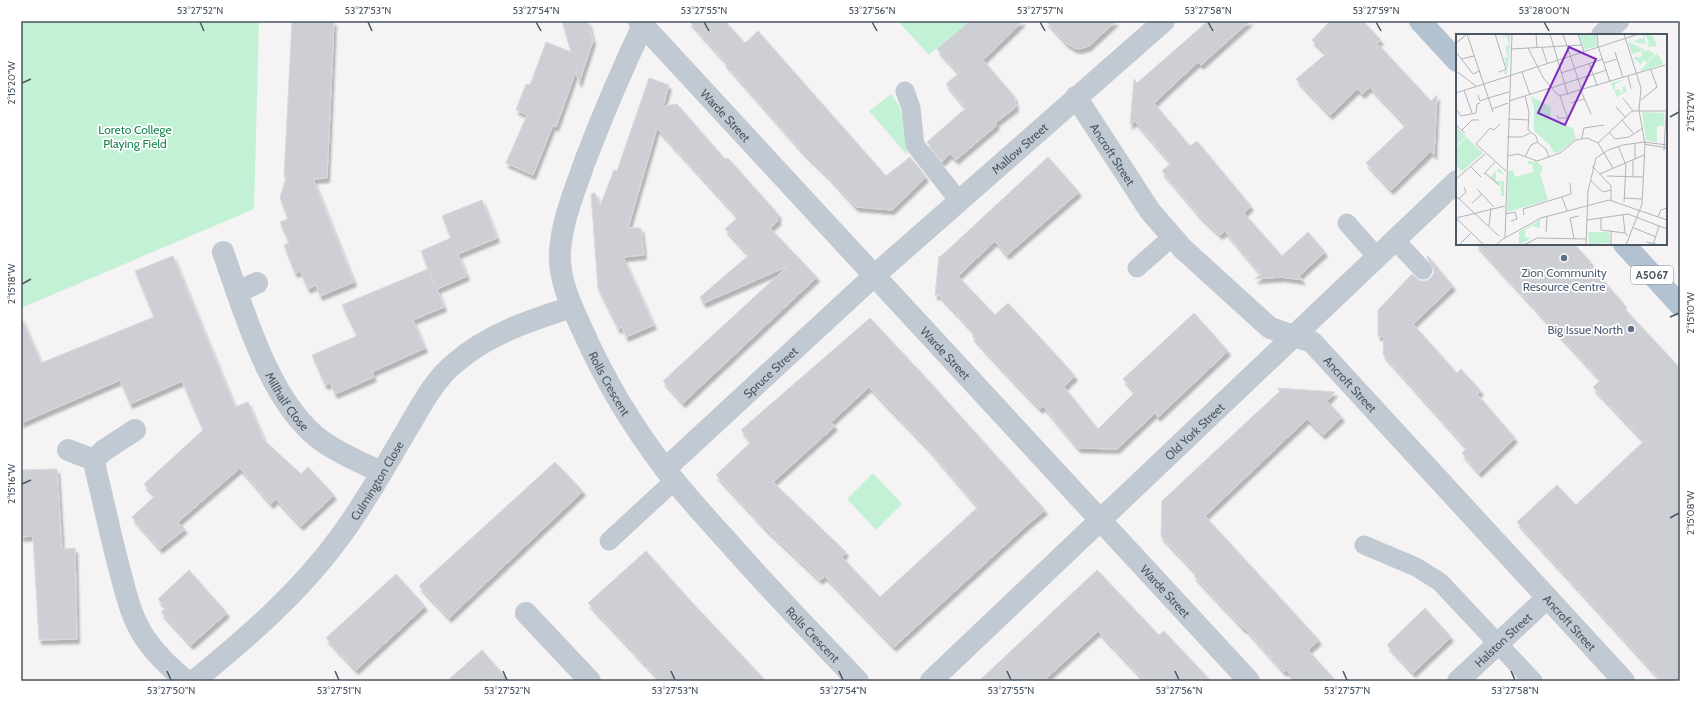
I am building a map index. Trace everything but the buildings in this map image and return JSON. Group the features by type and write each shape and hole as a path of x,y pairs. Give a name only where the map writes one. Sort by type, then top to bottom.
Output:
{"main road":[{"path":"1420,21 1456,60"},
{"name":"A5067","path":"1625,245 1680,305"}],"street":[{"name":"Mallow Street","path":"875,275 1164,21"},
{"name":"Warde Street","path":"643,23 1249,681"},
{"name":"Rolls Crescent","path":"643,23 600,124 573,194 562,234 560,252 561,273 572,307 591,349 610,385 670,475 686,496 763,582 858,681"},
{"name":"Ancroft Street","path":"1076,97 1150,211 1172,236 1198,263 1270,328 1312,342 1624,681"},
{"name":"Old York Street","path":"930,681 1456,182"},
{"name":"Millhalf Close","path":"223,252 259,349 276,387 292,411 322,441 343,454 381,472"},
{"name":"Spruce Street","path":"670,475 875,275"},
{"path":"237,292 257,284"},
{"name":"Culmington Close","path":"194,681 268,617 301,584 341,536 423,404 442,376 454,363 471,350 505,331 532,320 572,307"},
{"path":"94,460 103,451 136,430"},
{"path":"68,450 94,460"},
{"path":"94,460 129,606 138,627 151,645 186,681"},
{"name":"Halston Street","path":"1458,681 1499,644 1546,598"},
{"path":"526,613 590,681"}],"lane":[{"path":"905,91 911,108 915,145 959,201"},
{"path":"1347,223 1377,257"},
{"path":"1137,268 1172,236"},
{"path":"1395,240 1423,270"},
{"path":"609,541 670,475"},
{"path":"1364,545 1416,568 1440,582 1533,681"}],"green space":[{"name":"Loreto College Playing Field","path":"21,21 259,21 254,209 21,308"},
{"path":"898,21 970,21 929,55"},
{"path":"891,94 900,108 902,115 907,155 869,111"},
{"path":"873,473 902,504 876,530 847,499"}],"place":[{"name":"Zion Community Resource Centre","path":"1564,258"},
{"name":"Big Issue North","path":"1631,329"}]}
